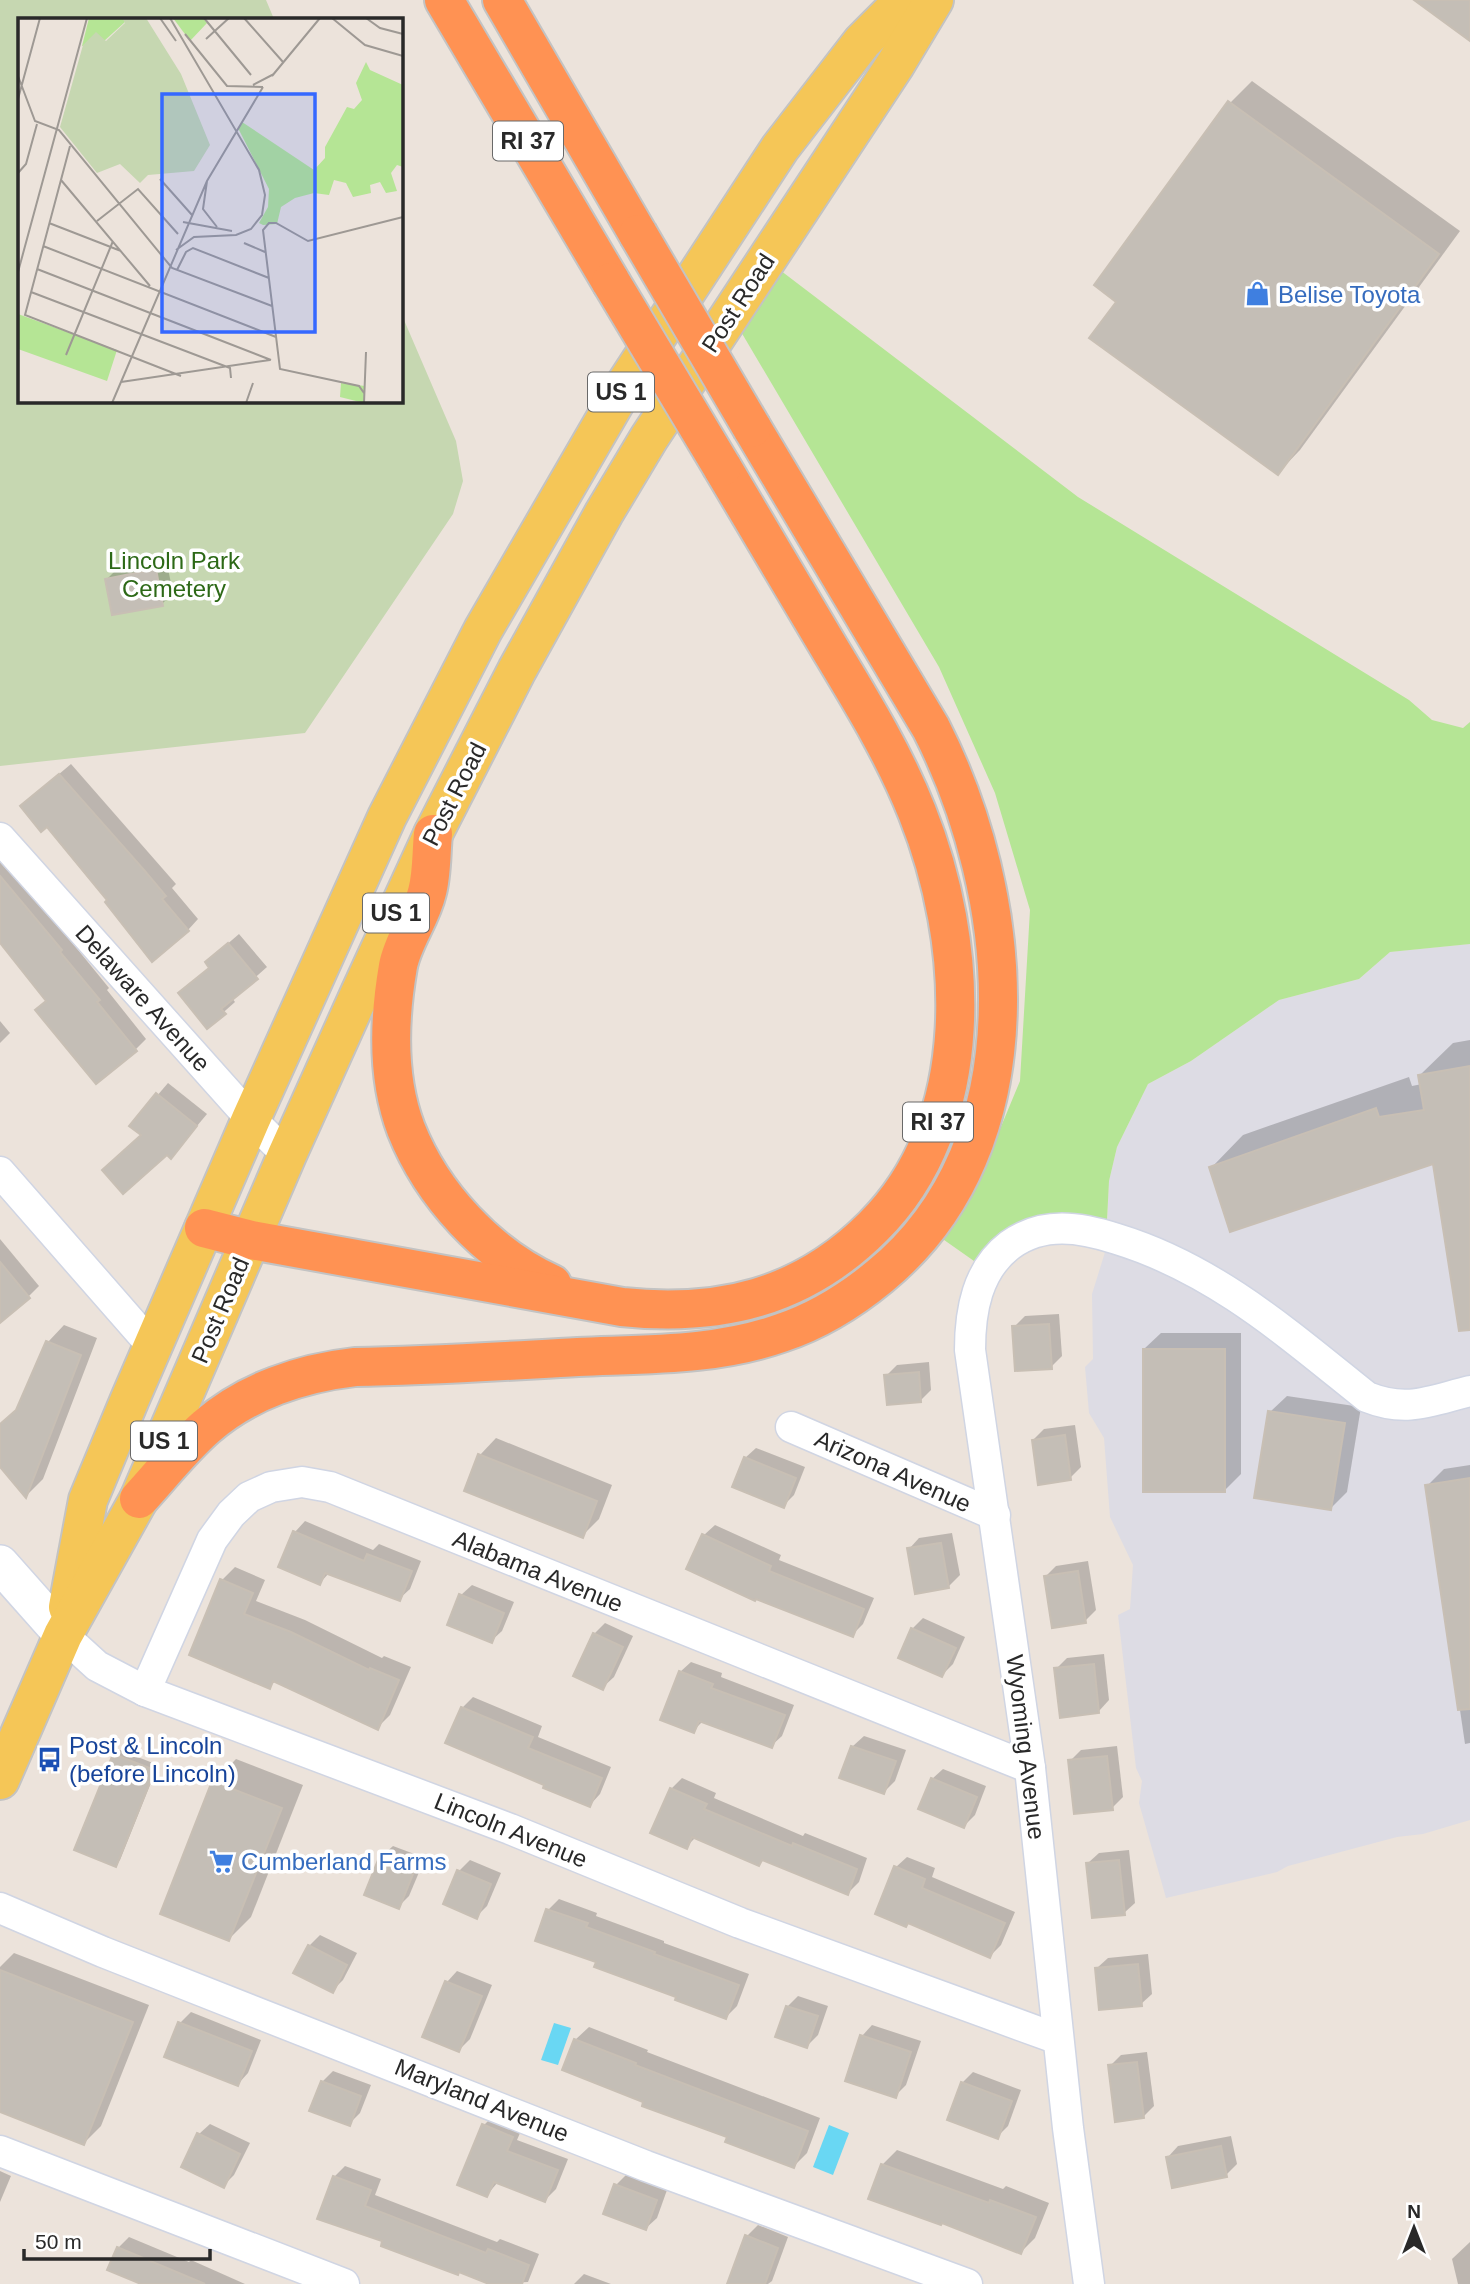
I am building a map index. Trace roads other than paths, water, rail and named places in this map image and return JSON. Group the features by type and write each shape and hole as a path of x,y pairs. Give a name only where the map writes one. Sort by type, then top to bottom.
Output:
{"highway":[{"name":"RI 37","path":"444,0 886,744 924,829 936,867 948,922 955,1015 951,1068 941,1115 923,1160 910,1181 872,1228 845,1253 822,1269 777,1291 752,1299 699,1310 646,1310 597,1301"},
{"path":"139,1499 216,1419 267,1390 311,1374 355,1367 681,1352 738,1345 782,1333 818,1317 876,1280 915,1243 948,1198 982,1120 995,1052 995,942 978,851 949,766 931,728 502,0"},
{"path":"433,834 427,893 399,963 392,1017 394,1071 406,1127 418,1154 452,1205 493,1247 544,1280 597,1301"},
{"path":"204,1228 251,1240 597,1301"}],"main road":[{"name":"Post Road","path":"63,1635 88,1500 251,1119 387,817 483,630 618,397 780,148 862,42 904,0"},
{"name":"Post Road","path":"0,1780 63,1635 139,1499 287,1155 433,834 517,670 649,438 895,65 934,0"}],"street":[{"name":"Delaware Avenue","path":"0,838 251,1119 287,1155"},
{"path":"0,1172 153,1348"},
{"name":"Wyoming Avenue","path":"1089,2284 1068,2128 1030,1768 970,1350 973,1308 988,1268 1000,1253 1029,1233 1046,1228 1080,1229 1100,1233 1139,1245 1196,1271 1258,1311 1367,1397 1386,1405 1408,1407 1470,1391"},
{"name":"Arizona Avenue","path":"791,1427 995,1515"},
{"name":"Alabama Avenue","path":"145,1691 212,1540 230,1514 249,1497 271,1487 302,1482 343,1493 1030,1768"},
{"name":"Lincoln Avenue","path":"0,1564 63,1635 97,1666 145,1691 510,1829 740,1923 1058,2039"},
{"name":"Maryland Avenue","path":"0,1909 646,2166 967,2284"},
{"path":"0,2151 344,2284"}],"water":[{"path":"554,2023 571,2028 558,2065 541,2060"},
{"path":"829,2125 849,2133 833,2175 813,2167"}],"place":[{"name":"Belise Toyota","path":"1258,294"},
{"name":"Post & Lincoln (before Lincoln)","path":"49,1759"},
{"name":"Cumberland Farms","path":"221,1861"}],"park label":[{"name":"Lincoln Park Cemetery","path":"174,574"}]}
